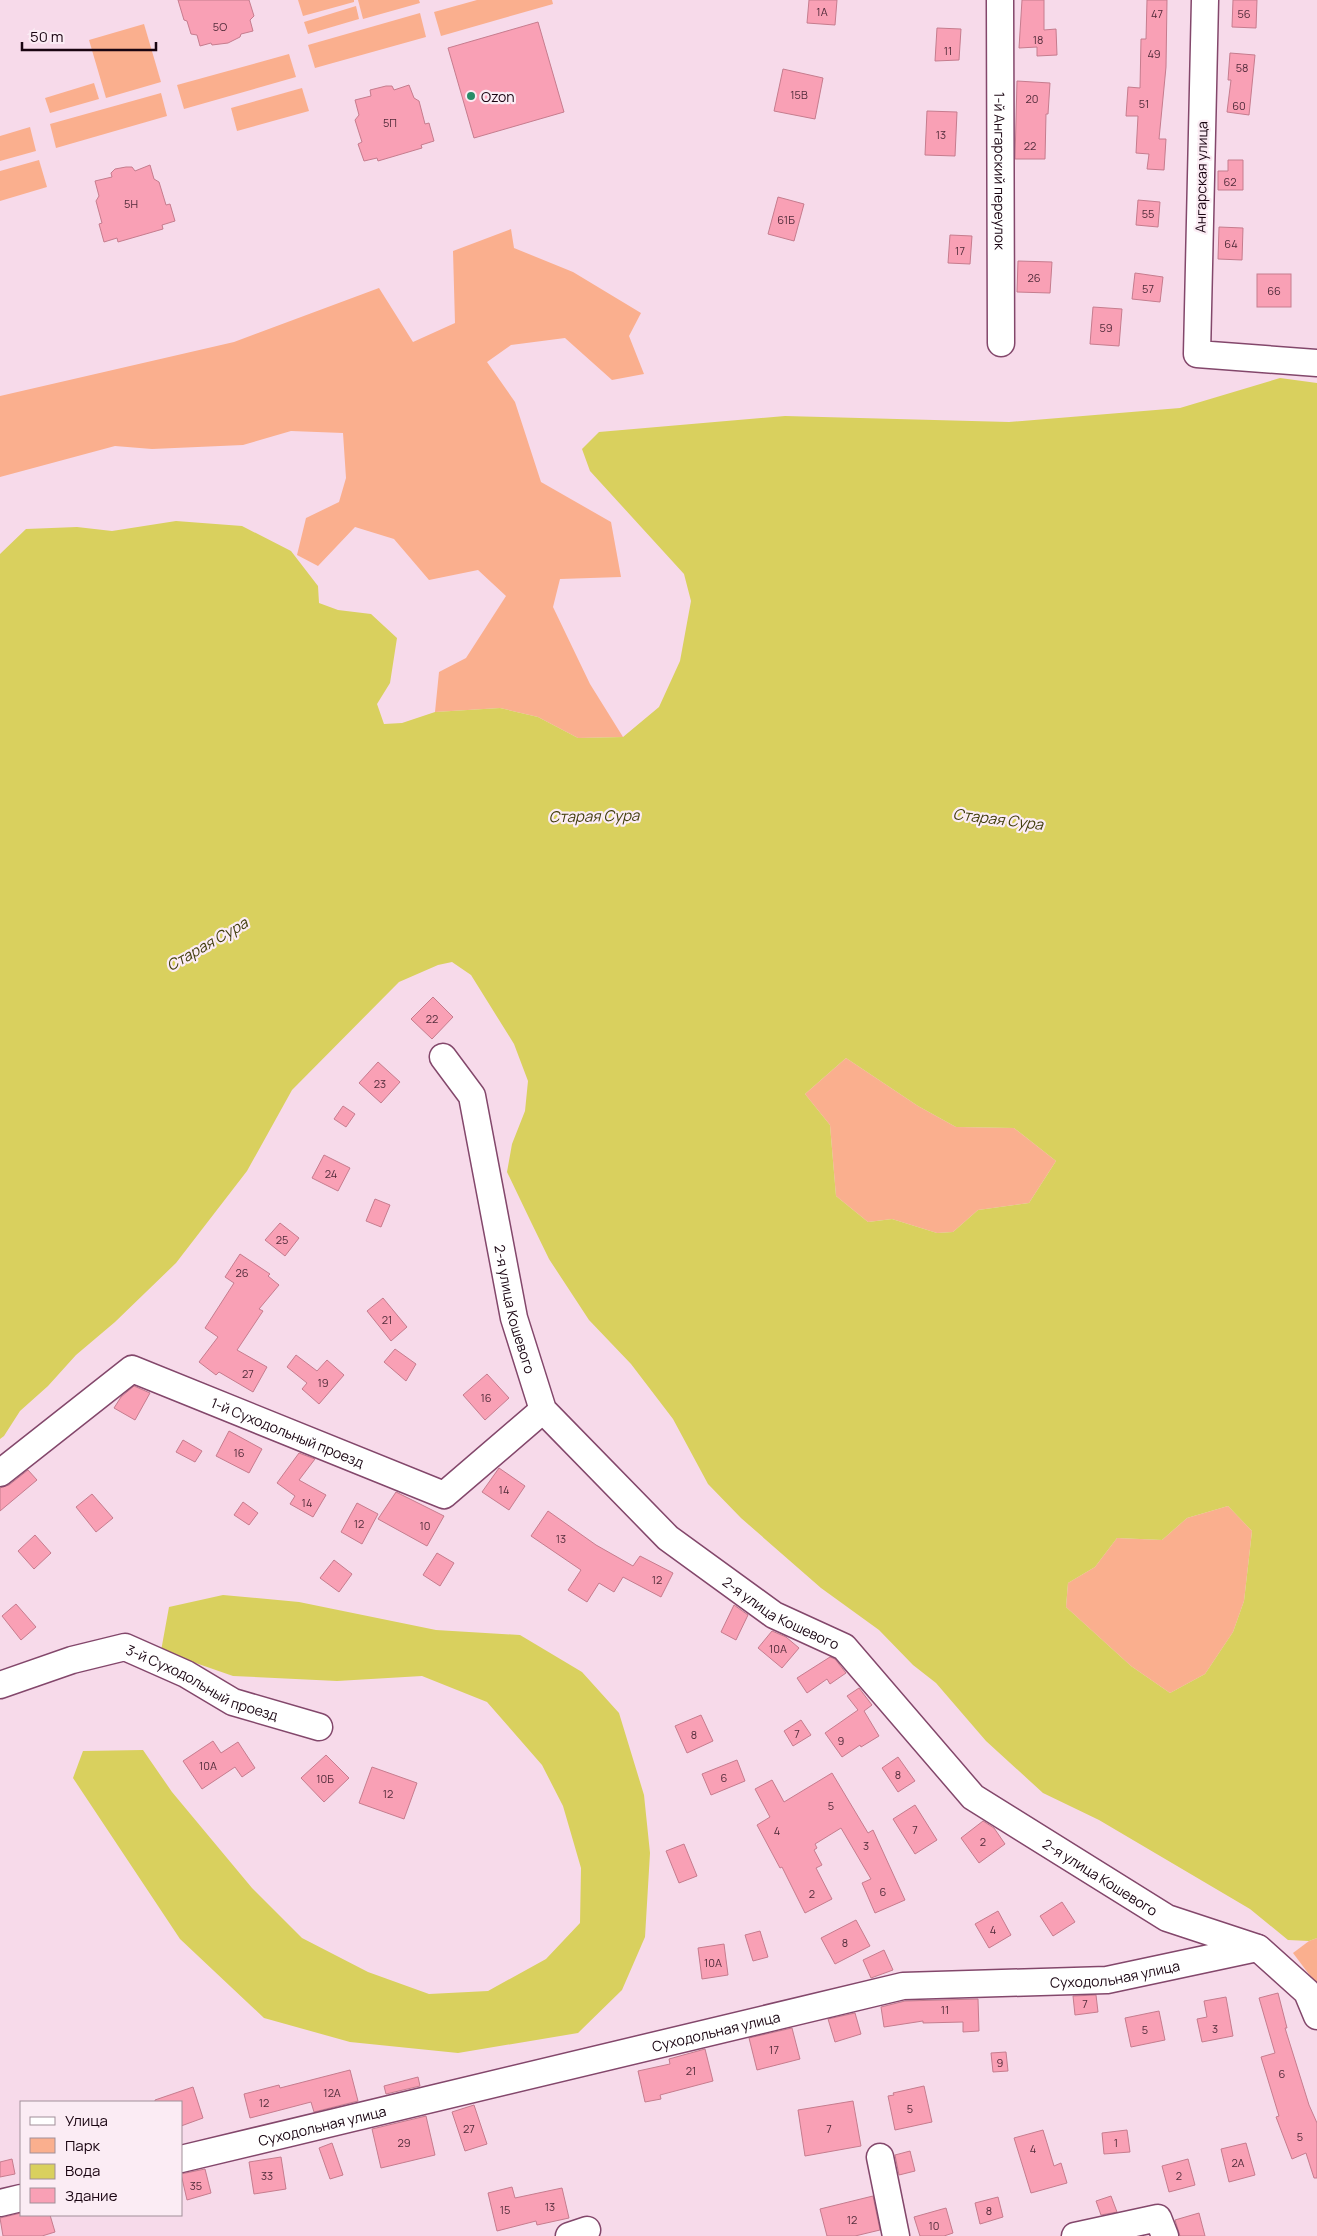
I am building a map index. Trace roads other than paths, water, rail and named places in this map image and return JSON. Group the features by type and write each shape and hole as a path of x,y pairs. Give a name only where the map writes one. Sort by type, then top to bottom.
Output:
{"street":[{"name":"1-й Ангарский переулок","path":"1000,0 1000,343"},
{"name":"Ангарская улица","path":"1205,0 1197,354 1317,363"},
{"name":"2-я улица Кошевого","path":"443,1057 472,1096 514,1318 543,1410 668,1538 774,1615 844,1647 973,1797 1167,1918 1258,1948 1307,1992 1317,2016"},
{"name":"1-й Суходольный проезд","path":"0,1473 132,1369 444,1495 543,1410"},
{"name":"3-й Суходольный проезд","path":"0,1685 72,1660 125,1647 186,1674 233,1702 319,1727"},
{"name":"Суходольная улица","path":"182,2159 903,1986 1107,1980 1258,1948"},
{"path":"880,2157 896,2236"},
{"path":"0,2203 20,2198"},
{"path":"1074,2236 1161,2227"}],"water":[{"name":"Старая Сура","path":"1280,378 1317,383 1317,1938 1309,1941 1288,1940 1250,1909 1099,1820 1043,1793 986,1741 936,1683 913,1665 879,1630 821,1588 741,1518 708,1484 673,1419 631,1364 589,1320 549,1259 507,1172 512,1144 525,1111 528,1081 514,1044 471,975 452,962 438,965 399,982 292,1090 247,1171 176,1263 115,1322 76,1355 48,1386 20,1411 4,1436 0,1439 0,554 26,529 77,527 112,531 176,521 242,526 291,551 318,586 319,603 338,610 371,614 397,638 390,683 377,704 384,724 402,723 435,712 500,708 538,717 578,738 623,737 659,707 680,661 691,601 684,574 590,471 582,449 599,432 785,416 1009,422 1180,408","holes":["846,1058 918,1106 956,1127 1014,1128 1056,1161 1029,1203 978,1210 953,1232 937,1233 892,1219 868,1222 836,1196 830,1125 805,1094","1228,1506 1252,1531 1244,1601 1233,1632 1205,1674 1170,1693 1131,1666 1066,1607 1068,1583 1095,1567 1117,1538 1162,1540 1187,1518"]},
{"path":"223,1595 299,1602 436,1630 520,1635 582,1672 619,1713 644,1795 650,1853 645,1937 622,1990 578,2033 458,2053 350,2042 264,2018 180,1939 73,1778 83,1751 143,1750 172,1792 252,1888 302,1938 368,1972 429,1994 488,1991 546,1959 580,1923 581,1868 563,1806 542,1765 487,1702 422,1676 337,1681 233,1676 161,1651 169,1607"}],"place":[{"name":"Ozon","path":"471,96"}]}
